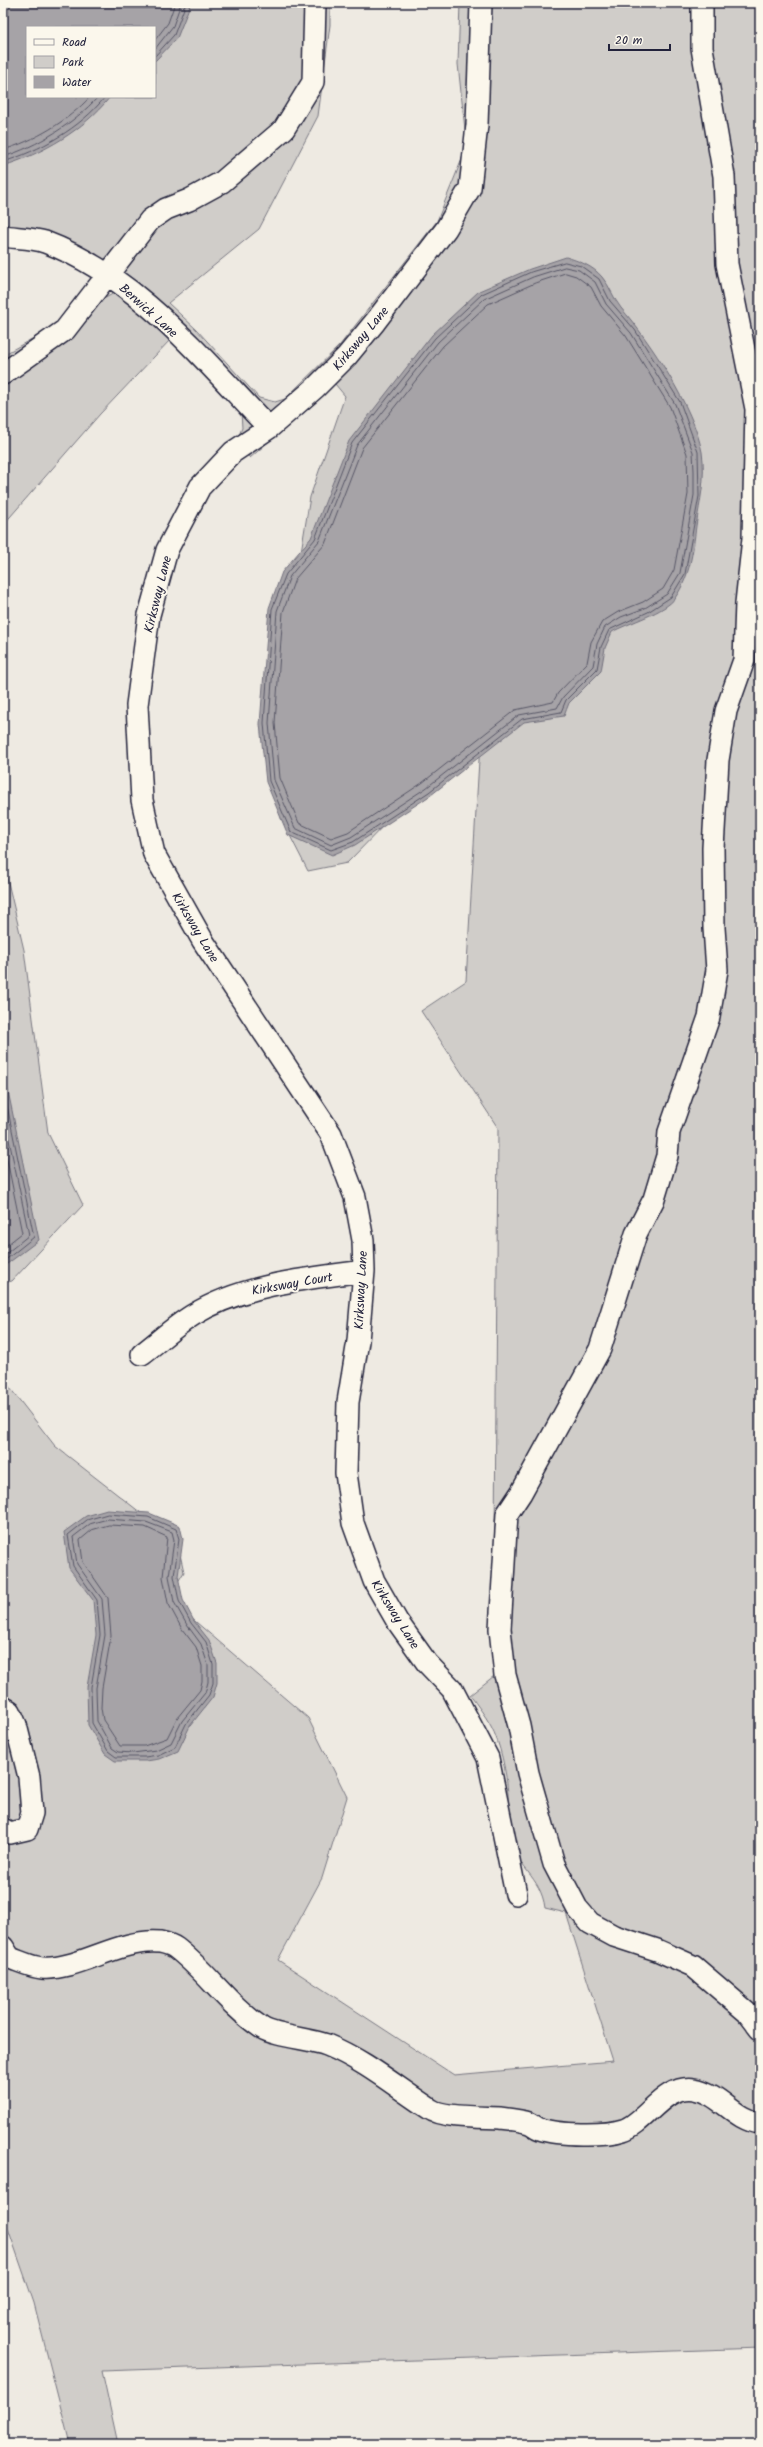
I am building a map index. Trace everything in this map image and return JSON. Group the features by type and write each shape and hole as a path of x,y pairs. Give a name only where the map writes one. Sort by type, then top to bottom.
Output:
{"street":[{"path":"3,374 66,330 109,276 150,220 166,209 189,200 222,182 284,129 313,82 315,3"},
{"name":"Kirksway Lane","path":"481,3 477,125 470,188 446,229 375,322 315,388 269,428 233,452 200,487 167,550 149,615 137,705 142,800 154,854 208,948 331,1134 355,1197 363,1240 364,1271 358,1341 348,1402 346,1473 353,1523 374,1581 397,1621 428,1663 452,1689 488,1758 516,1894"},
{"path":"702,3 702,48 724,176 727,264 756,409 753,530 746,603 744,660 726,711 718,760 713,848 716,970 709,1017 669,1132 667,1156 654,1200 636,1234 600,1349 536,1466 507,1514 500,1629 506,1675 540,1819 554,1864 577,1908 590,1923 614,1936 657,1950 694,1966 747,2012 760,2029"},
{"name":"Berwick Lane","path":"3,236 44,242 95,267 129,289 163,319 269,428"},
{"name":"Kirksway Court","path":"142,1354 194,1314 249,1290 309,1278 364,1271"},
{"path":"3,1707 10,1711 16,1725 32,1797 32,1813 27,1829 10,1833 3,1829"},
{"path":"3,1947 10,1958 42,1968 70,1964 107,1951 138,1944 160,1942 174,1946 214,1987 264,2029 326,2045 379,2072 429,2109 463,2117 501,2118 528,2122 540,2129 604,2134 625,2130 666,2097 679,2090 694,2089 709,2095 736,2115 760,2124"}],"green space":[{"path":"3,3 330,3 330,25 318,116 259,229 168,303 196,329 259,398 275,402 285,399 340,345 437,221 464,154 465,130 458,64 460,3 760,3 760,2348 102,2371 118,2444 70,2444 34,2303 3,2214 3,1379 55,1446 177,1541 184,1572 168,1598 308,1718 347,1797 322,1878 278,1960 454,2075 613,2061 566,1913 545,1908 543,1897 539,1888 512,1847 508,1831 508,1799 505,1768 491,1726 470,1695 494,1676 498,1128 421,1011 466,981 480,743 438,770 347,863 308,871 281,818 292,607 310,497 345,396 335,384 250,458 236,442 242,428 241,412 171,339 100,414 3,525 3,355 118,291 54,251 3,245"},
{"path":"3,861 24,950 48,1133 83,1205 12,1281 3,1283"}],"water":[{"path":"3,3 190,3 177,38 156,60 156,26 26,26 26,98 109,98 88,120 47,148 3,166"},
{"path":"566,257 590,267 605,281 618,304 645,338 657,356 681,396 697,435 702,452 703,480 692,554 684,581 675,598 664,608 612,632 605,648 601,671 569,703 564,716 524,722 431,795 355,845 332,855 288,835 266,782 260,724 269,608 282,572 311,538 349,441 432,335 479,291 530,269"},
{"path":"3,1067 39,1240 3,1267"},
{"path":"107,1510 149,1513 180,1526 183,1539 178,1576 183,1600 194,1621 209,1640 217,1663 217,1683 213,1697 190,1726 178,1751 159,1759 146,1761 115,1761 105,1754 88,1725 87,1687 96,1635 93,1600 69,1568 64,1532 86,1516"}]}
